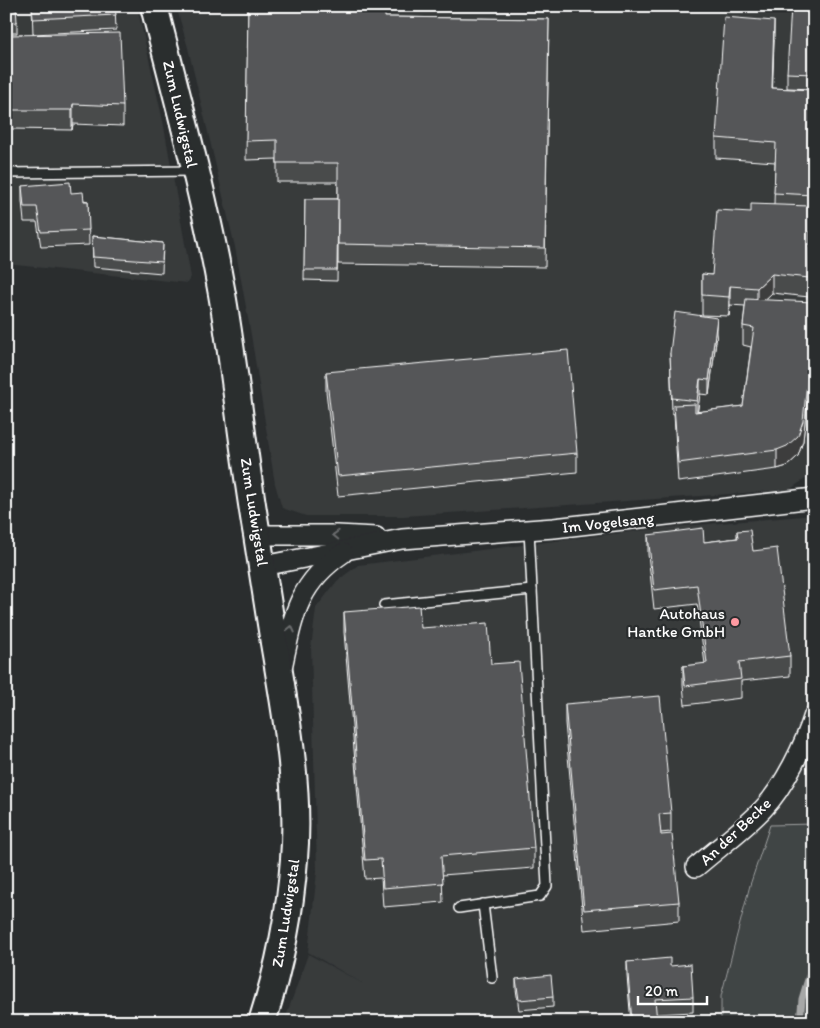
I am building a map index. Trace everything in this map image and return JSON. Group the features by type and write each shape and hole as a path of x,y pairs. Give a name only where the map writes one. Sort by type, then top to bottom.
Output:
{"street":[{"name":"Zum Ludwigstal","path":"154,6 195,171 221,292 280,676 294,783 295,858 287,919 274,985 262,1022"},
{"name":"Im Vogelsang","path":"263,566 402,539 529,530 814,498"},
{"name":"Im Vogelsang","path":"257,535 336,535 402,539"},
{"name":"Im Vogelsang","path":"280,676 294,615 303,594 311,581 324,568 348,550"},
{"name":"An der Becke","path":"696,867 741,830 764,808 791,767 802,746 814,714"}],"lane":[{"path":"6,173 195,171"},
{"path":"459,908 540,896 547,886 529,530"},
{"path":"384,606 532,590"},
{"path":"483,904 492,978"}],"shaded area":[{"path":"6,6 137,6 163,121 191,277 187,283 6,264"},
{"path":"176,6 814,6 814,473 789,490 404,516 306,516 282,508 275,484 235,247 188,48"},
{"path":"814,515 814,824 770,826 749,885 720,996 721,1022 284,1022 308,954 362,983 308,952 317,872 311,648 316,608 337,581 358,565 661,528"},
{"path":"814,824 814,1022 721,1022 721,996 750,885 770,825"}],"building":[{"path":"6,6 16,6 17,22 6,23"},
{"path":"32,6 115,6 116,15 33,19"},
{"path":"248,6 385,6 385,17 549,19 545,248 338,244 338,163 277,163 277,140 246,141"},
{"path":"791,6 814,6 814,74 787,73"},
{"path":"724,17 774,21 772,88 814,90 814,195 774,193 776,143 716,138"},
{"path":"120,33 123,106 73,104 72,110 12,110 10,35"},
{"path":"70,182 71,193 83,192 84,201 88,201 89,230 41,232 37,207 24,207 22,186"},
{"path":"305,199 338,199 337,270 304,270"},
{"path":"751,204 810,206 809,278 772,274 757,288 730,286 729,297 702,295 702,274 712,275 717,210 751,212"},
{"path":"92,236 163,243 162,262 93,257"},
{"path":"746,299 814,302 814,334 812,335 803,421 798,436 787,446 777,450 678,463 674,405 695,404 695,412 743,406 754,328 743,326"},
{"path":"675,312 717,318 709,380 700,379 697,401 672,398 670,353"},
{"path":"568,350 577,453 338,476 326,372"},
{"path":"703,528 704,542 738,538 737,531 750,530 753,551 777,548 790,656 739,662 741,679 685,686 683,666 707,663 697,585 654,590 648,535"},
{"path":"419,606 421,628 488,623 491,664 519,662 534,848 441,856 443,883 383,888 381,859 365,860 344,612"},
{"path":"660,696 671,813 659,814 661,835 672,834 679,902 584,910 565,704"},
{"path":"670,958 670,966 691,964 693,997 655,999 657,1022 632,1022 627,962"},
{"path":"551,975 553,997 519,1000 516,979"},
{"path":"522,1018 522,1022 469,1022"}],"waterway":[{"path":"800,1022 802,999 809,976 814,975"}],"place":[{"name":"Autohaus Hantke GmbH","path":"735,622"}]}
